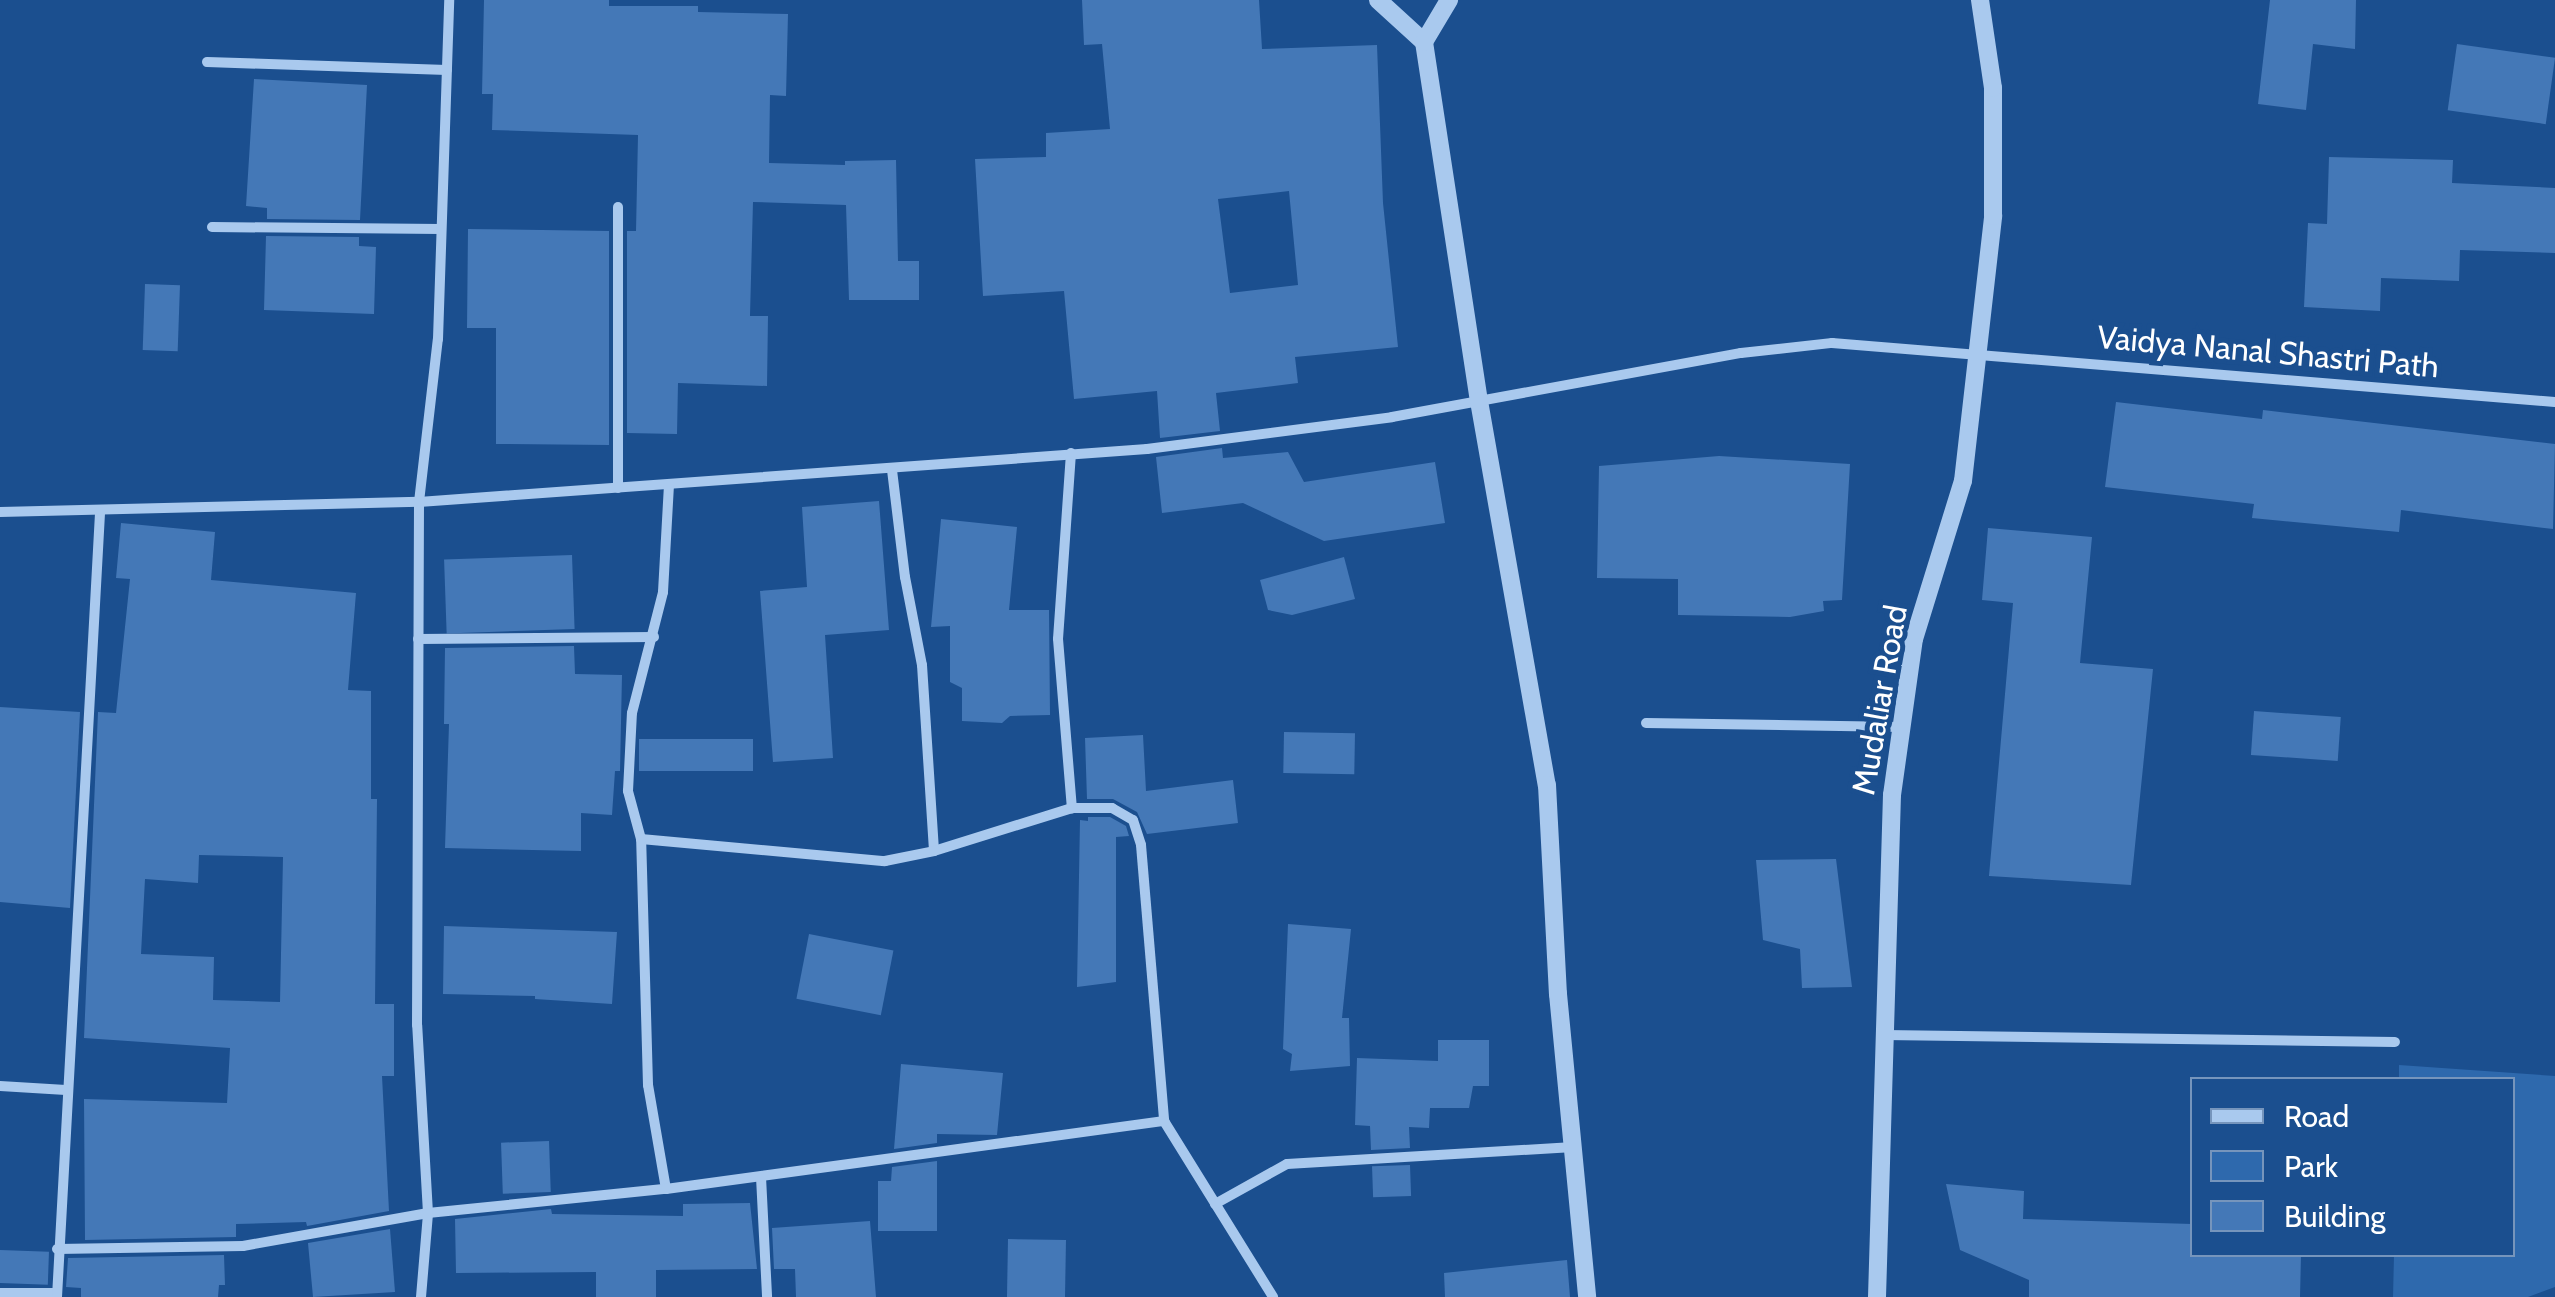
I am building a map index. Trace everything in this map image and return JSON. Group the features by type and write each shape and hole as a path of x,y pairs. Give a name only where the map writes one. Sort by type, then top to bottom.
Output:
{"street":[{"path":"421,1297 428,1213 417,1025 419,502 438,339 449,0"},
{"path":"1378,0 1424,42 1479,401 1548,785 1558,994 1588,1297"},
{"path":"1424,42 1449,0"},
{"name":"Mudaliar Road","path":"1877,1297 1892,795 1914,639 1962,481 1993,216 1993,88 1980,1"},
{"path":"207,62 447,70"},
{"path":"618,207 618,488"},
{"path":"212,226 441,229"},
{"name":"Vaidya Nanal Shastri Path","path":"0,512 419,502 892,470 1200,444 1479,401 1741,353 1832,343 2555,402"},
{"path":"1071,453 1058,639 1072,808"},
{"path":"892,470 905,577 922,665 934,851"},
{"path":"666,1189 648,1085 641,839 628,791 632,713 664,592 669,484"},
{"path":"0,1293 57,1295 100,512"},
{"path":"418,639 654,637"},
{"path":"1646,723 1902,727"},
{"path":"641,839 885,861 934,851 1072,808 1112,808 1133,820 1141,846 1164,1121 1273,1297"},
{"path":"1883,1036 2395,1042"},
{"path":"0,1086 66,1090"},
{"path":"57,1249 243,1246 428,1213 761,1178 1164,1121"},
{"path":"1215,1204 1287,1164 1573,1146"},
{"path":"761,1178 768,1297"}],"green space":[{"path":"2399,1065 2555,1076 2555,1287 2528,1297 2393,1297 2394,1257 2515,1257 2515,1077 2399,1077"}],"building":[{"path":"484,0 609,0 609,6 698,6 698,12 788,14 786,96 770,95 769,163 845,165 845,161 896,160 898,261 919,261 919,300 849,300 846,205 753,202 750,316 768,316 767,386 678,383 677,434 627,433 627,231 636,231 638,135 492,130 493,94 482,94"},
{"path":"1082,0 1259,0 1262,49 1377,45 1383,203 1398,347 1295,357 1298,383 1216,393 1220,431 1160,438 1157,391 1074,399 1064,291 983,296 975,159 1046,157 1046,133 1110,129 1102,44 1084,45","holes":["1289,191 1298,285 1230,293 1218,199"]},
{"path":"2270,0 2356,0 2355,49 2313,44 2306,110 2258,104"},
{"path":"2457,44 2555,58 2546,124 2448,110"},
{"path":"254,79 367,85 360,220 267,219 267,208 246,206"},
{"path":"2329,157 2453,160 2452,183 2555,188 2555,253 2460,250 2459,281 2381,278 2380,311 2304,307 2308,223 2327,224"},
{"path":"468,229 609,231 609,445 496,444 496,328 467,328"},
{"path":"266,236 359,237 359,246 376,247 374,314 264,310"},
{"path":"145,284 180,285 178,351 143,350"},
{"path":"2116,402 2262,419 2263,410 2555,444 2553,529 2401,510 2399,532 2252,518 2254,504 2105,487"},
{"path":"1222,448 1223,458 1288,452 1304,482 1435,462 1445,523 1324,541 1243,503 1162,513 1156,457"},
{"path":"1719,456 1850,464 1842,600 1823,601 1824,611 1790,617 1678,615 1678,579 1597,578 1599,466"},
{"path":"879,501 889,630 825,635 833,758 773,762 760,591 807,587 802,507"},
{"path":"941,519 1017,527 1009,610 1049,610 1050,715 1010,716 1002,723 962,721 962,688 950,682 950,626 931,627"},
{"path":"121,523 215,532 211,580 356,593 348,690 371,691 371,799 377,799 375,1004 394,1004 394,1076 382,1076 389,1211 307,1226 306,1222 236,1224 236,1237 85,1240 84,1099 227,1103 230,1048 84,1038 98,712 116,713 130,579 116,578","holes":["199,855 283,857 280,1002 213,1000 214,957 141,954 145,879 198,883"]},
{"path":"1988,528 2092,537 2080,663 2153,669 2131,885 1989,876 2013,603 1982,600"},
{"path":"572,555 575,629 447,633 444,559"},
{"path":"1344,557 1355,599 1292,615 1268,610 1260,580"},
{"path":"574,646 575,674 622,675 620,771 615,771 612,815 581,813 581,851 445,848 449,724 444,724 445,648"},
{"path":"0,707 80,712 70,908 0,902"},
{"path":"2254,711 2341,717 2338,761 2251,755"},
{"path":"1284,732 1355,733 1354,774 1283,773"},
{"path":"1143,735 1146,791 1233,780 1238,823 1147,834 1137,812 1113,799 1087,799 1085,738"},
{"path":"639,739 753,739 753,771 639,771"},
{"path":"1088,817 1110,817 1126,826 1129,836 1116,837 1116,982 1077,987 1080,820 1088,821"},
{"path":"1836,859 1852,987 1802,988 1800,949 1763,940 1756,860"},
{"path":"1288,924 1351,929 1342,1018 1349,1018 1350,1066 1290,1071 1292,1054 1283,1049"},
{"path":"444,926 617,932 612,1004 535,996 443,994"},
{"path":"809,934 893,950 881,1015 796,999"},
{"path":"1438,1040 1489,1040 1489,1086 1473,1086 1469,1108 1430,1108 1429,1128 1409,1127 1410,1148 1371,1150 1370,1126 1355,1125 1357,1058 1438,1061"},
{"path":"901,1064 1003,1073 997,1135 937,1134 937,1143 894,1149"},
{"path":"549,1141 551,1192 503,1194 501,1143"},
{"path":"937,1161 937,1231 878,1231 878,1181 891,1181 892,1167"},
{"path":"1410,1165 1411,1196 1373,1197 1372,1166"},
{"path":"1946,1184 2024,1191 2023,1219 2190,1224 2190,1257 2301,1257 2300,1297 2029,1297 2029,1280 1960,1250"},
{"path":"750,1203 757,1269 656,1270 656,1297 596,1297 596,1272 456,1273 455,1219 551,1209 552,1214 683,1216 683,1204"},
{"path":"870,1221 876,1297 796,1297 795,1269 774,1269 772,1228"},
{"path":"390,1229 395,1292 313,1297 308,1243"},
{"path":"1008,1239 1066,1240 1065,1297 1007,1297"},
{"path":"0,1250 49,1252 48,1285 0,1283"},
{"path":"224,1255 225,1285 219,1285 218,1297 81,1297 81,1288 66,1287 68,1258"},
{"path":"1567,1260 1570,1297 1445,1297 1444,1273"}]}
